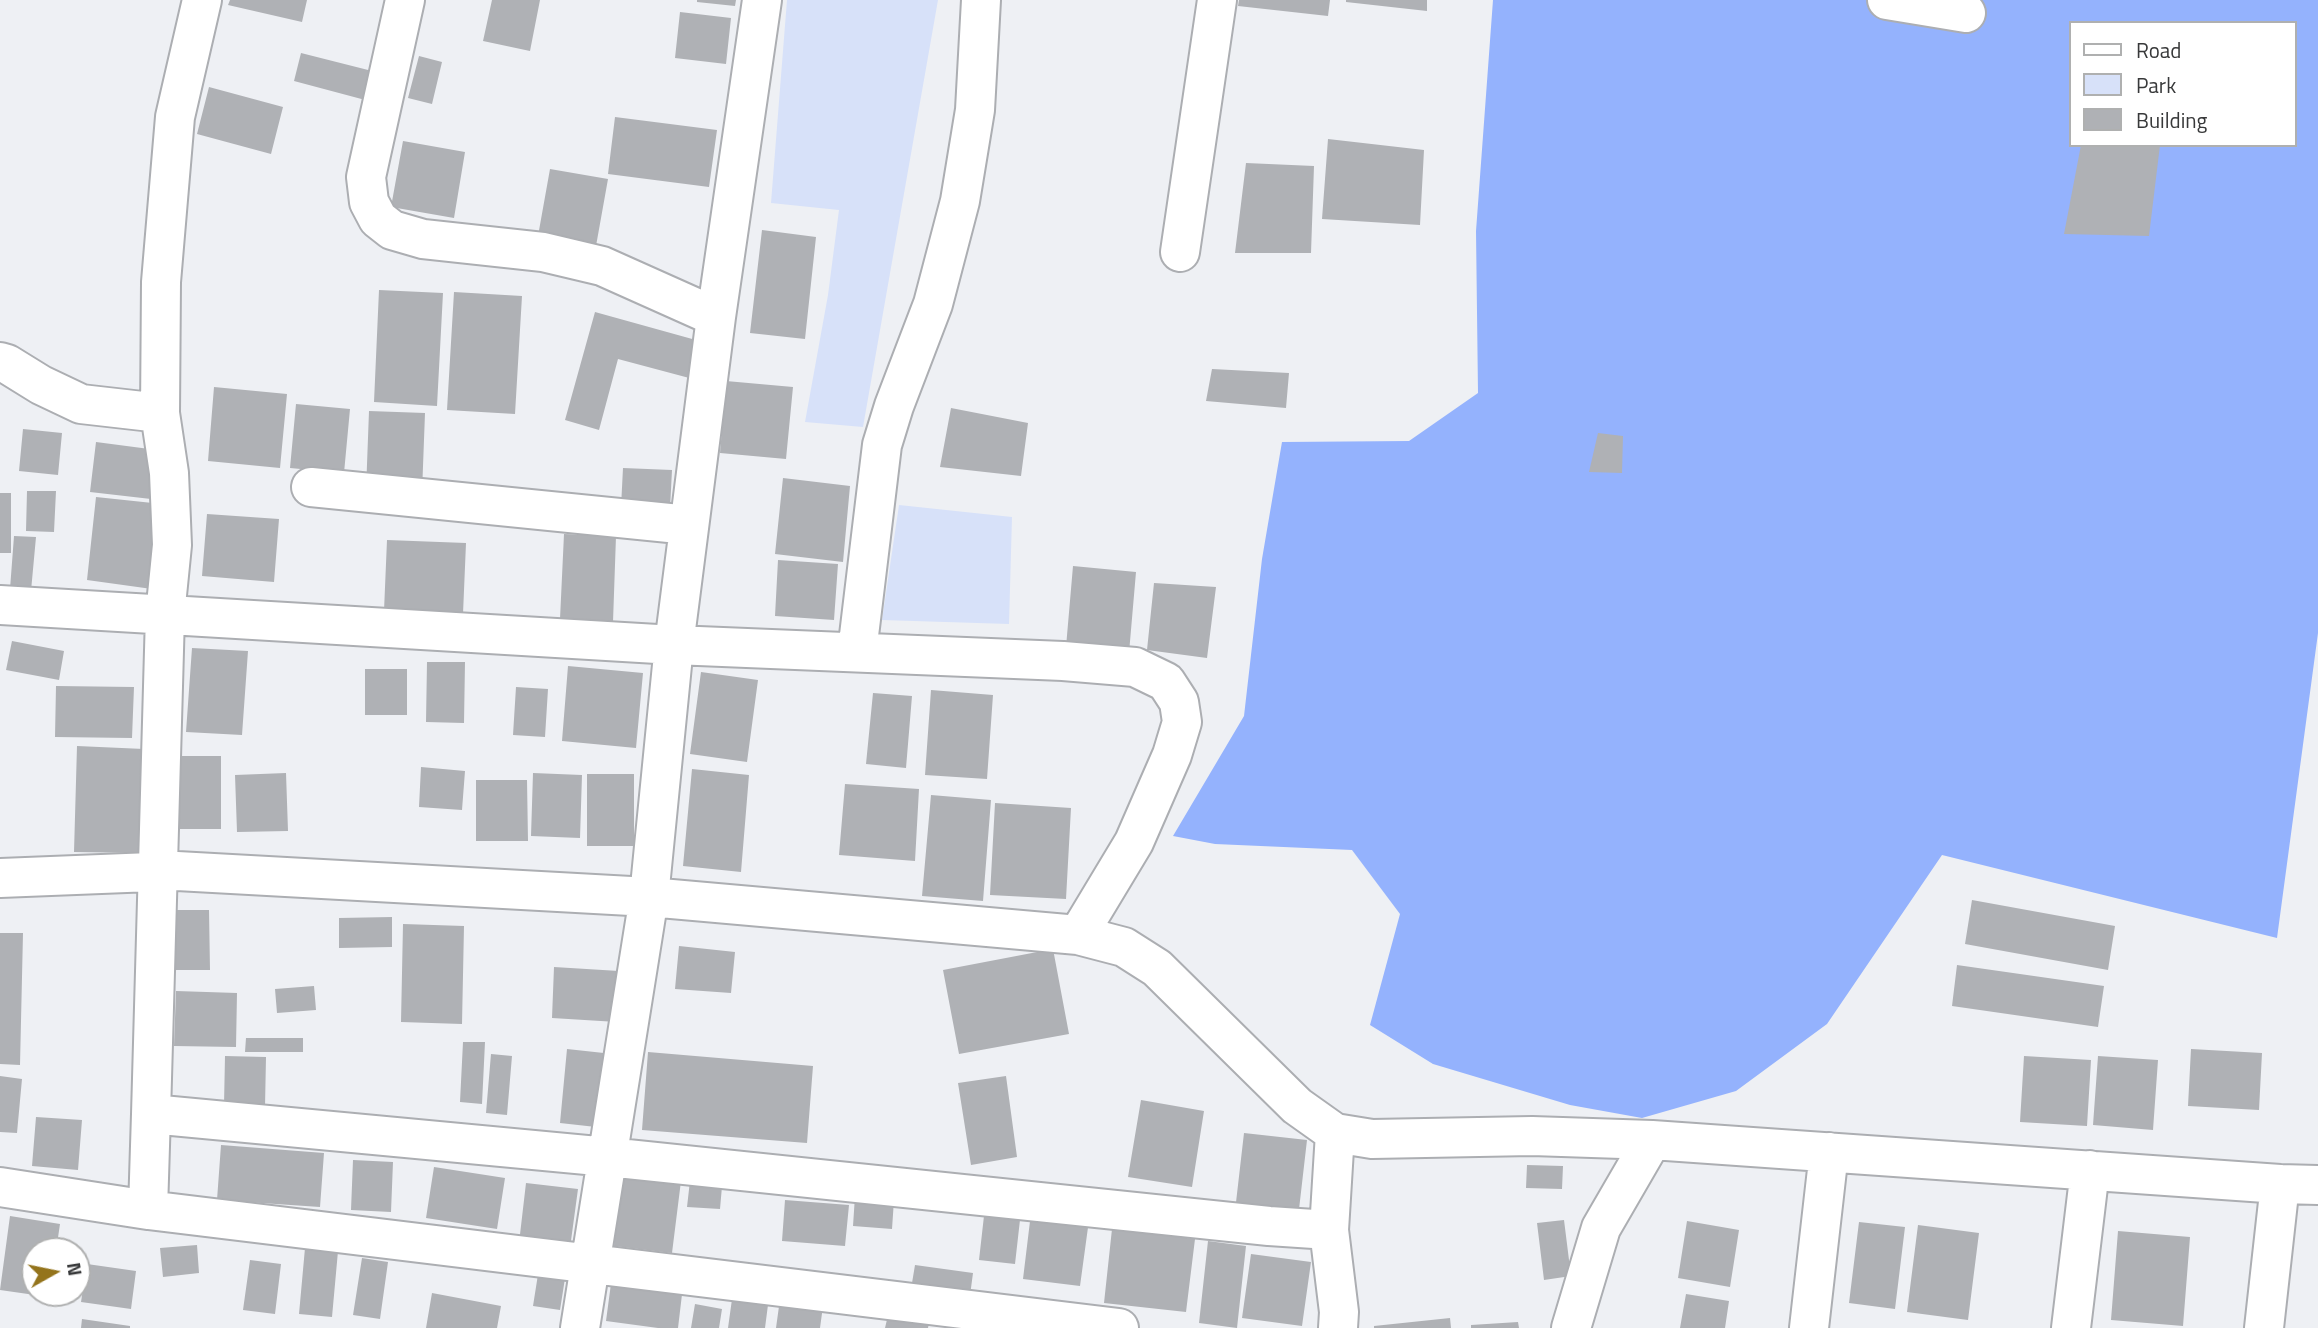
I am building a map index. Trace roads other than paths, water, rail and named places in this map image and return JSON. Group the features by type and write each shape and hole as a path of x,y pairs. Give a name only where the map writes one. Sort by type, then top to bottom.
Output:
{"street":[{"path":"148,1210 165,615 172,545 169,472 160,413 161,282 175,117 202,0"},
{"path":"405,0 366,177 369,202 378,219 392,230 423,239 543,252 602,266 716,317"},
{"path":"580,1328 649,897 689,525 762,0"},
{"path":"857,652 882,445 933,304 960,201 975,110 981,0"},
{"path":"1180,252 1217,0"},
{"path":"1887,0 1966,13"},
{"path":"0,362 81,404 160,413"},
{"path":"311,487 689,525"},
{"path":"0,605 674,645 1063,660 1135,667 1166,682 1179,702 1182,722 1172,754 1134,842 1078,935"},
{"path":"0,878 177,871 649,897 1078,935 1124,947 1157,968 1297,1106 1335,1133 1372,1139 1532,1136 1653,1140 2318,1185"},
{"path":"151,1114 1329,1230"},
{"path":"1335,1133 1329,1230 1339,1312 1338,1328"},
{"path":"1571,1328 1601,1228 1653,1140"},
{"path":"1809,1328 1829,1152"},
{"path":"2071,1328 2090,1170"},
{"path":"2264,1328 2280,1184"},
{"path":"0,1187 148,1210 1119,1328"}]}
